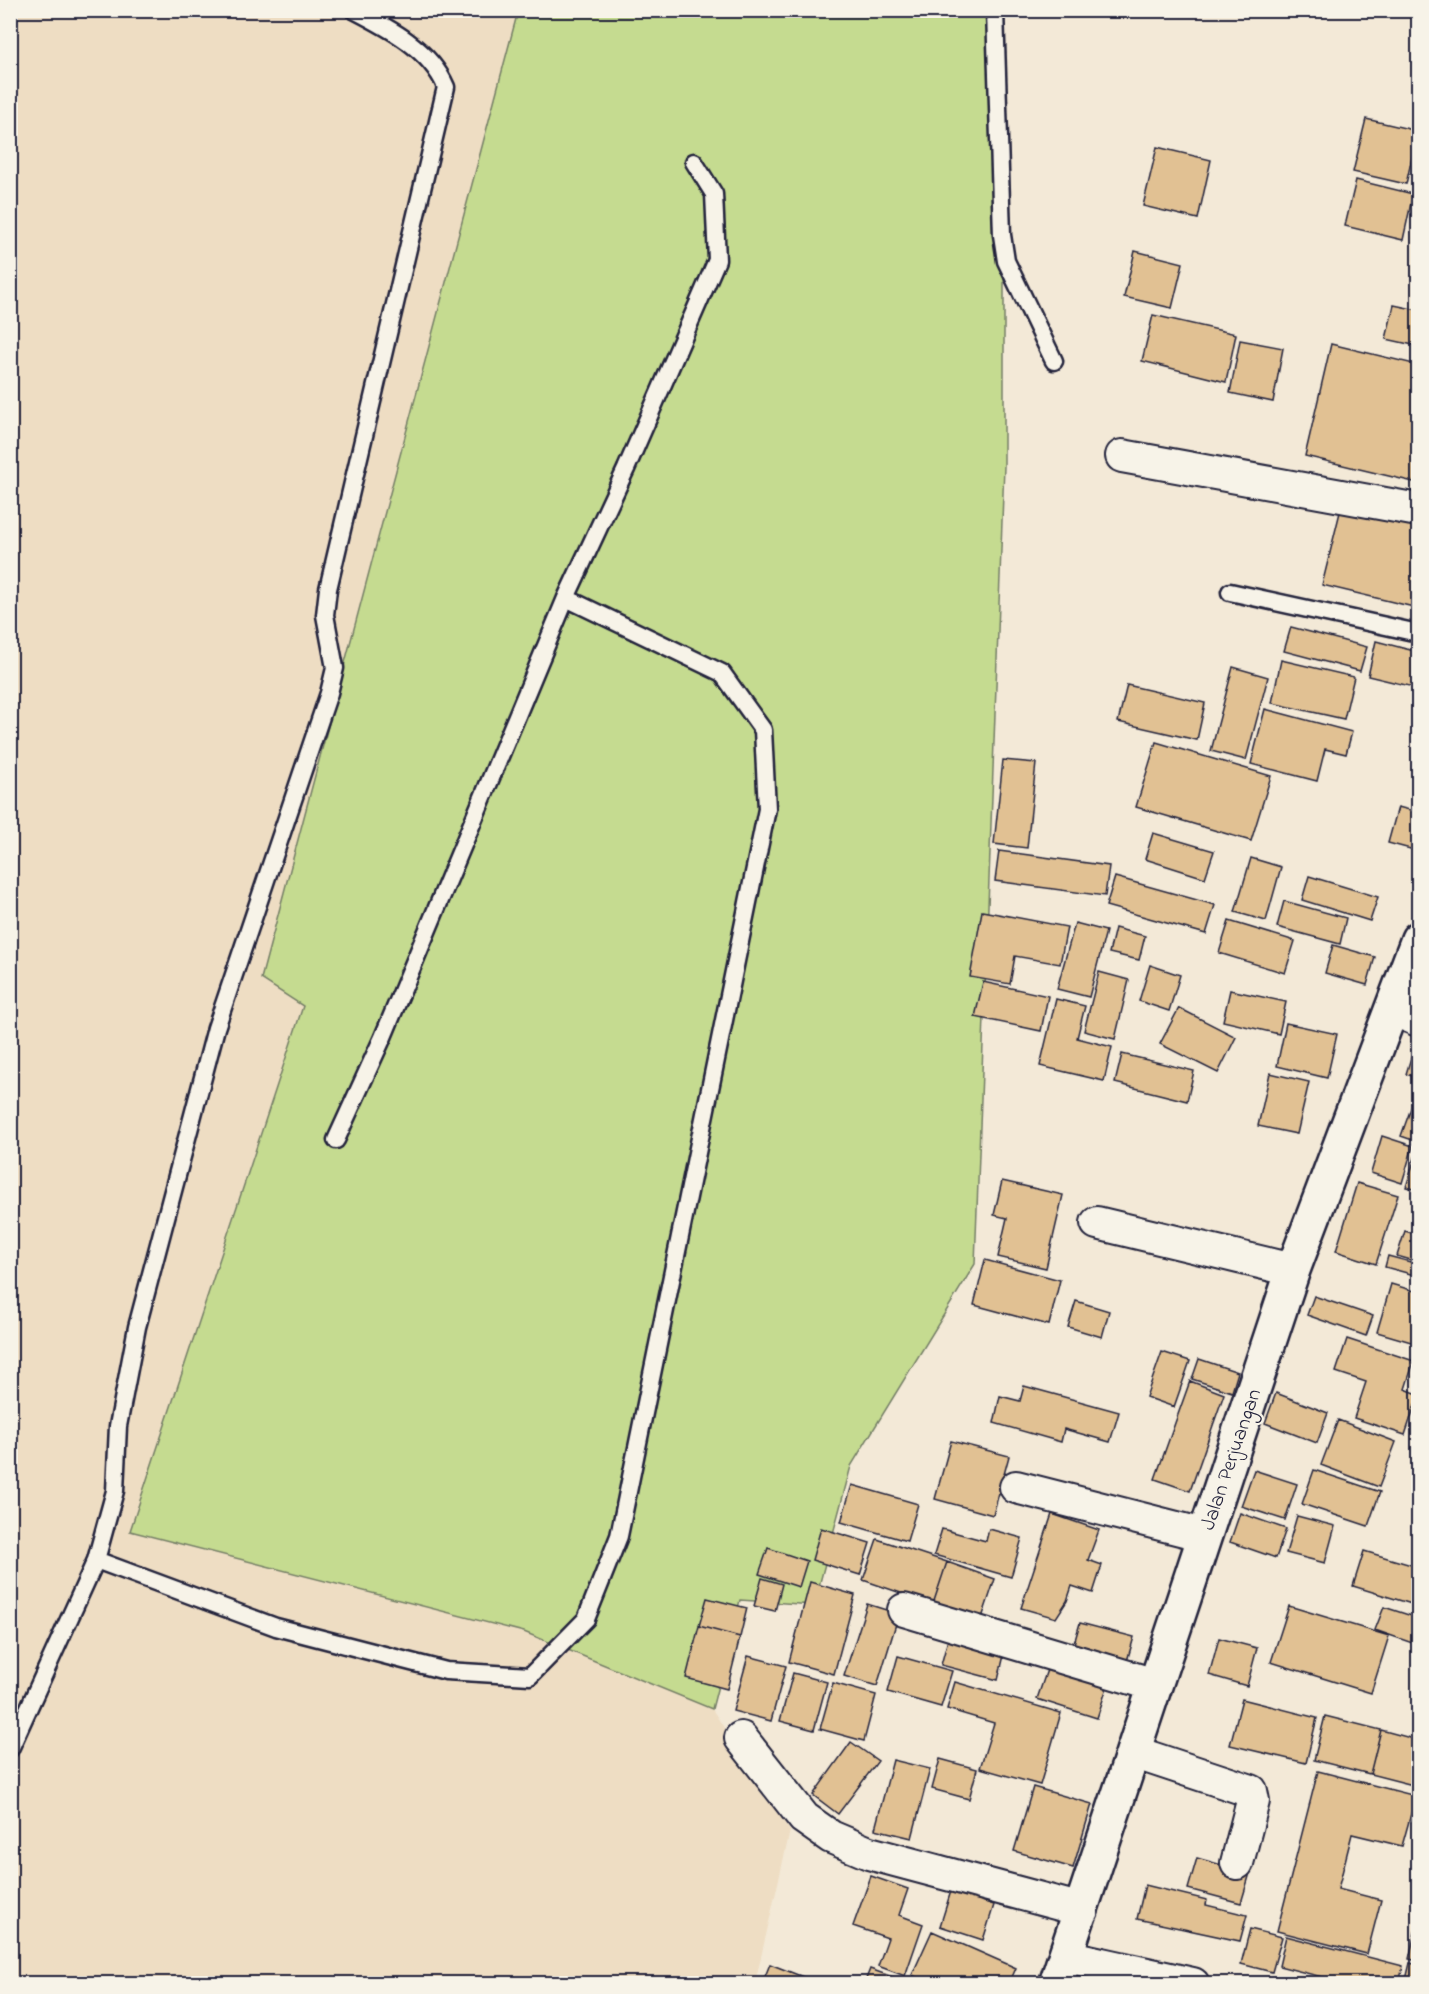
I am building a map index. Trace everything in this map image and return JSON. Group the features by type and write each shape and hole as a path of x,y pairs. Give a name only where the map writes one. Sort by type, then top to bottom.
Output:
{"street":[{"path":"1122,456 1419,510"},
{"name":"Jalan Perjuangan","path":"1061,1970 1293,1270 1406,1015 1419,939"},
{"path":"1097,1224 1293,1270"},
{"path":"1016,1487 1204,1535"},
{"path":"904,1610 1155,1685"},
{"path":"741,1738 804,1818 831,1838 869,1853 1082,1910"},
{"path":"1133,1752 1251,1791 1253,1801 1237,1863"},
{"path":"1061,1970 1193,1983"}],"lane":[{"path":"10,1749 96,1560 115,1491 118,1426 137,1327 216,1028 335,668 325,615 328,589 443,109 446,87 434,67 410,42 354,10"},
{"path":"995,10 1002,235 1006,261 1054,361"},
{"path":"336,1140 383,1037 566,598 717,260 714,195 694,162"},
{"path":"1230,592 1419,633"},
{"path":"96,1560 276,1627 446,1671 530,1676 586,1619 620,1536 767,809 763,730 722,673 566,598"}],"shaded area":[{"path":"11,11 518,11 261,979 303,1005 130,1531 524,1632 712,1709 790,1831 755,1983 11,1984"}],"green space":[{"path":"518,11 1004,11 1004,466 975,1264 851,1466 814,1605 740,1600 712,1709 524,1632 130,1531 303,1006 261,979"}],"building":[{"path":"1366,119 1418,131 1406,184 1353,172"},
{"path":"1157,147 1211,160 1198,219 1143,206"},
{"path":"1418,152 1418,178 1413,177"},
{"path":"1356,180 1413,194 1403,240 1345,226"},
{"path":"1135,251 1183,263 1172,308 1124,297"},
{"path":"1394,305 1418,310 1418,346 1386,339"},
{"path":"1153,315 1236,334 1226,382 1142,361"},
{"path":"1240,340 1283,348 1273,402 1230,393"},
{"path":"1331,344 1418,365 1418,483 1305,456"},
{"path":"1343,500 1418,518 1418,608 1322,585"},
{"path":"1291,627 1367,647 1360,671 1284,651"},
{"path":"1376,641 1418,652 1418,688 1368,676"},
{"path":"1281,660 1354,677 1344,719 1272,703"},
{"path":"1233,667 1268,677 1246,760 1211,751"},
{"path":"1127,685 1205,703 1197,740 1118,722"},
{"path":"1265,709 1352,732 1346,754 1325,749 1317,781 1251,764"},
{"path":"1156,742 1271,776 1251,841 1136,807"},
{"path":"1003,760 1036,763 1027,848 994,844"},
{"path":"1398,807 1418,812 1418,851 1388,843"},
{"path":"1153,833 1214,851 1205,878 1145,859"},
{"path":"999,851 1109,866 1105,896 995,881"},
{"path":"1251,858 1281,867 1266,921 1235,912"},
{"path":"1309,876 1378,897 1370,921 1302,900"},
{"path":"1115,877 1215,905 1206,934 1106,906"},
{"path":"1284,901 1346,918 1340,944 1277,927"},
{"path":"982,911 1067,927 1060,964 1015,956 1010,984 970,977"},
{"path":"1229,921 1295,941 1285,973 1219,953"},
{"path":"1075,923 1106,931 1089,997 1057,989"},
{"path":"1115,928 1145,936 1139,960 1109,953"},
{"path":"1333,945 1375,957 1367,985 1325,973"},
{"path":"1150,965 1180,975 1169,1011 1139,1001"},
{"path":"1099,972 1129,980 1115,1039 1084,1031"},
{"path":"983,982 1048,996 1041,1031 975,1017"},
{"path":"1230,990 1286,1002 1279,1034 1223,1021"},
{"path":"1056,999 1085,1006 1077,1038 1112,1047 1104,1081 1040,1066"},
{"path":"1179,1008 1236,1037 1218,1073 1160,1044"},
{"path":"1286,1023 1337,1034 1327,1078 1277,1066"},
{"path":"1416,1041 1418,1042 1418,1078 1406,1074"},
{"path":"1122,1054 1194,1071 1187,1101 1115,1083"},
{"path":"1270,1073 1309,1082 1297,1134 1258,1126"},
{"path":"1415,1097 1418,1098 1418,1142 1401,1136"},
{"path":"1382,1136 1413,1146 1402,1183 1371,1173"},
{"path":"1418,1151 1418,1190 1406,1187"},
{"path":"1002,1181 1063,1195 1046,1268 998,1257 1007,1218 994,1215"},
{"path":"1357,1183 1398,1195 1376,1264 1336,1251"},
{"path":"1405,1231 1418,1235 1418,1262 1397,1256"},
{"path":"1388,1256 1418,1264 1418,1276 1385,1267"},
{"path":"985,1260 1060,1280 1049,1325 974,1305"},
{"path":"1391,1284 1418,1292 1418,1344 1377,1332"},
{"path":"1314,1296 1373,1316 1366,1336 1307,1315"},
{"path":"1076,1301 1109,1311 1102,1337 1068,1327"},
{"path":"1347,1339 1414,1361 1405,1389 1418,1396 1405,1435 1354,1418 1366,1382 1336,1372"},
{"path":"1162,1352 1190,1361 1174,1407 1146,1397"},
{"path":"1199,1359 1238,1372 1232,1392 1192,1379"},
{"path":"1190,1381 1224,1394 1190,1491 1155,1479"},
{"path":"1024,1386 1119,1412 1110,1442 1064,1429 1061,1442 994,1423 1000,1396 1020,1401"},
{"path":"1276,1393 1328,1413 1317,1443 1265,1423"},
{"path":"1338,1420 1396,1442 1379,1487 1321,1465"},
{"path":"951,1441 1009,1456 993,1515 935,1499"},
{"path":"1254,1470 1297,1484 1285,1520 1241,1506"},
{"path":"1314,1470 1380,1492 1368,1526 1302,1504"},
{"path":"1418,1478 1418,1504 1412,1503"},
{"path":"852,1485 918,1504 907,1541 841,1522"},
{"path":"1240,1513 1286,1529 1276,1558 1230,1542"},
{"path":"1052,1514 1099,1530 1088,1560 1102,1565 1093,1593 1072,1586 1067,1601 1056,1618 1021,1608"},
{"path":"1297,1516 1335,1526 1325,1563 1286,1553"},
{"path":"821,1528 870,1543 860,1575 812,1560"},
{"path":"942,1529 986,1541 989,1529 1022,1538 1011,1577 934,1555"},
{"path":"877,1539 947,1562 933,1604 863,1580"},
{"path":"768,1548 807,1561 799,1587 759,1574"},
{"path":"1364,1551 1418,1567 1418,1593 1415,1605 1353,1586"},
{"path":"947,1562 995,1579 981,1621 933,1604"},
{"path":"762,1578 782,1584 775,1611 754,1606"},
{"path":"810,1582 855,1595 834,1674 789,1662"},
{"path":"707,1598 747,1608 740,1637 699,1626"},
{"path":"867,1604 899,1614 877,1686 844,1676"},
{"path":"1289,1606 1389,1636 1371,1693 1271,1662"},
{"path":"1384,1607 1418,1618 1418,1645 1375,1630"},
{"path":"1080,1623 1134,1637 1127,1661 1073,1647"},
{"path":"699,1626 740,1637 727,1689 686,1678"},
{"path":"950,1632 1006,1647 998,1680 941,1665"},
{"path":"1219,1638 1257,1648 1247,1686 1209,1675"},
{"path":"748,1656 786,1666 771,1721 733,1711"},
{"path":"898,1656 952,1671 941,1707 888,1692"},
{"path":"1051,1658 1110,1678 1097,1718 1037,1699"},
{"path":"793,1673 827,1682 814,1730 780,1721"},
{"path":"955,1682 1061,1713 1040,1785 980,1768 994,1723 947,1709"},
{"path":"833,1683 876,1695 864,1741 820,1729"},
{"path":"1242,1699 1317,1718 1306,1763 1230,1745"},
{"path":"1325,1716 1381,1730 1370,1774 1314,1760"},
{"path":"1381,1730 1418,1740 1417,1786 1370,1774"},
{"path":"851,1742 878,1761 838,1814 813,1795"},
{"path":"940,1759 977,1769 969,1799 932,1789"},
{"path":"893,1760 930,1769 912,1838 875,1829"},
{"path":"1318,1771 1416,1796 1402,1846 1352,1834 1338,1889 1381,1900 1367,1954 1277,1931"},
{"path":"1033,1787 1092,1804 1073,1868 1014,1851"},
{"path":"1197,1858 1250,1873 1241,1903 1188,1889"},
{"path":"871,1876 908,1889 899,1915 923,1924 905,1976 878,1966 888,1938 853,1926"},
{"path":"1145,1885 1207,1900 1206,1905 1247,1915 1240,1941 1137,1919"},
{"path":"951,1891 994,1905 983,1940 940,1926"},
{"path":"1418,1920 1418,1961 1409,1959"},
{"path":"1250,1929 1282,1937 1272,1972 1241,1964"},
{"path":"932,1931 1016,1968 1009,1984 931,1984 912,1975"},
{"path":"1286,1936 1403,1966 1399,1984 1349,1984 1279,1966"},
{"path":"1410,1963 1418,1965 1418,1984 1405,1984"},
{"path":"770,1964 821,1984 762,1984"},
{"path":"870,1969 912,1984 864,1984"}]}
